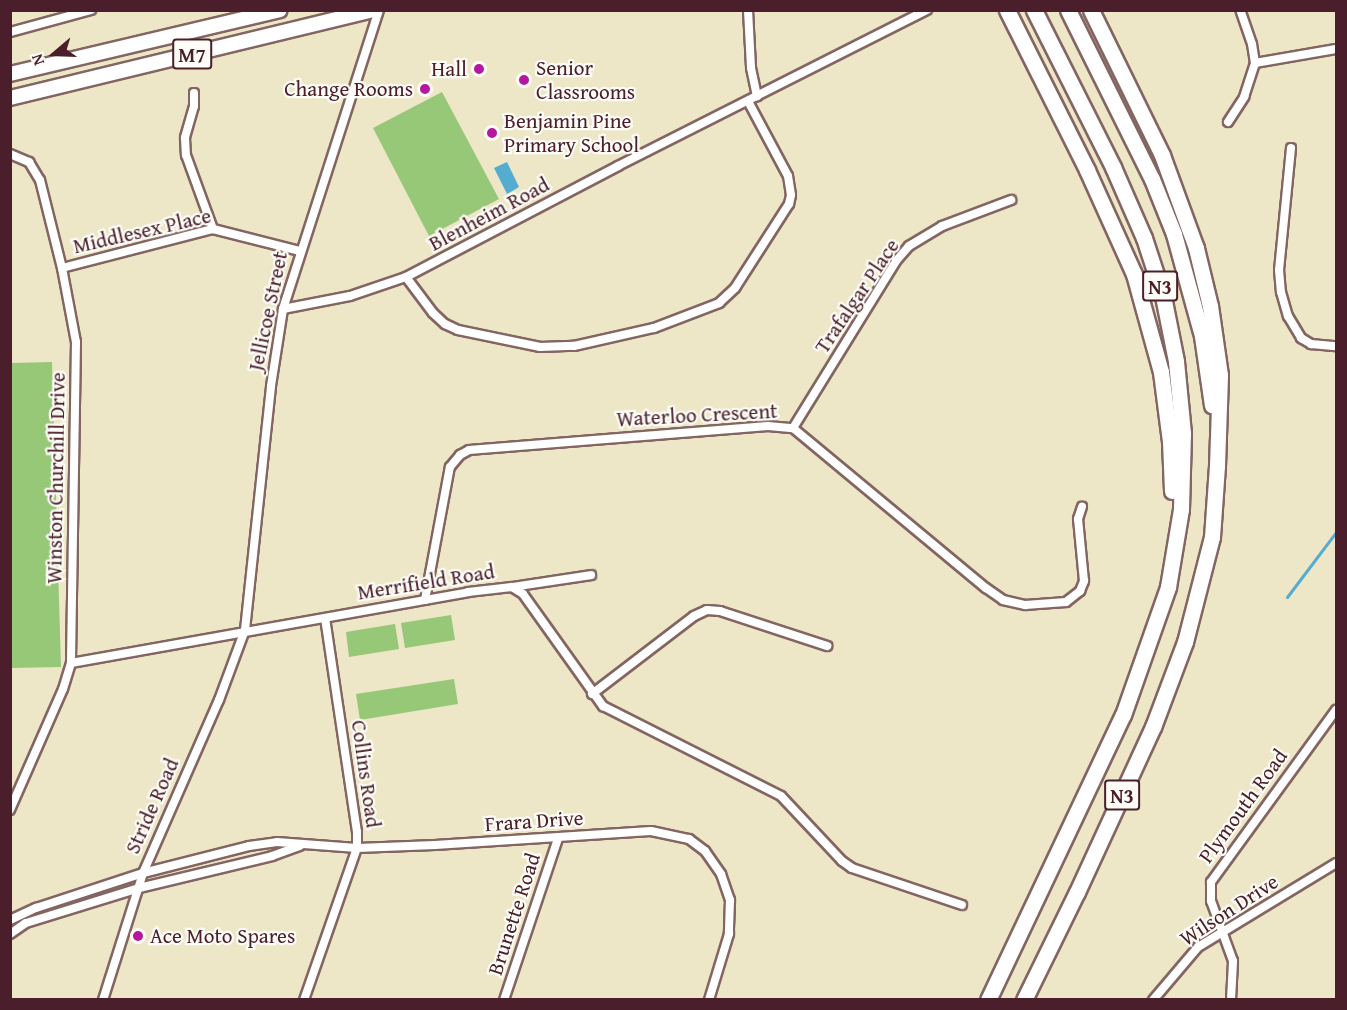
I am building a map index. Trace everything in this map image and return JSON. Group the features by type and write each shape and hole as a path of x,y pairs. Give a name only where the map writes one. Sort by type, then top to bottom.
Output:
{"highway":[{"name":"M7","path":"12,74 280,10"},
{"name":"M7","path":"14,98 373,10"},
{"path":"998,10 1057,110"},
{"path":"1007,10 1123,247 1143,302 1161,372 1170,441 1173,501 1168,587"},
{"name":"N3","path":"988,999 1122,715 1168,587 1181,509 1183,433 1176,361 1163,296 1143,238 1113,166 1034,10"},
{"name":"N3","path":"1024,999 1153,727 1185,642 1212,537 1217,446 1202,336 1191,288 1174,234 1152,179 1068,10"},
{"path":"1091,10 1162,155 1190,230 1210,306 1220,375 1217,446"}],"street":[{"path":"10,32 91,10"},
{"name":"Jellicoe Street","path":"245,630 269,398 282,309 379,10"},
{"path":"748,10 751,68 757,96"},
{"name":"Blenheim Road","path":"282,309 350,296 406,277 927,10"},
{"path":"1228,122 1244,97 1255,63 1252,44 1240,10"},
{"path":"1255,63 1336,49"},
{"path":"194,93 194,106 185,138 186,155 213,229"},
{"path":"406,277 433,314 445,324 458,330 540,347 574,346 654,328 719,303 735,288 789,204 791,195 788,176 748,101"},
{"path":"1291,148 1279,270 1281,292 1288,316 1301,338 1311,344 1336,346"},
{"name":"Winston Churchill Drive","path":"10,154 29,162 40,180 62,268 76,342 71,663 63,689 10,810"},
{"name":"Trafalgar Place","path":"793,429 896,261 909,246 922,235 1011,200"},
{"name":"Middlesex Place","path":"62,268 213,229 299,251"},
{"name":"Waterloo Crescent","path":"425,600 450,468 460,455 469,450 768,426 793,429 899,519 1003,600 1025,605 1054,604 1072,599 1080,591 1084,581 1078,519 1082,507"},
{"path":"512,587 591,575"},
{"name":"Merrifield Road","path":"71,663 245,630 468,592 512,587 524,594 592,694 616,715 781,796 842,861 852,868 962,905"},
{"path":"592,694 694,616 707,610 720,611 827,646"},
{"name":"Collins Road","path":"304,999 357,848 325,618"},
{"name":"Stride Road","path":"103,999 143,873 219,700 245,630"},
{"name":"Plymouth Road","path":"1231,999 1233,961 1221,932 1210,891 1215,873 1336,710"},
{"name":"Frara Drive","path":"10,920 36,908 143,873 249,846 277,842 357,848 558,839 651,831 689,839 705,851 721,874 730,900 729,934 709,999"},
{"name":"Brunette Road","path":"504,999 558,839"},
{"name":"Frara Drive","path":"10,934 26,923 139,888 272,856 304,844"},
{"name":"Wilson Drive","path":"1153,999 1198,947 1336,863"}],"green space":[{"path":"442,92 499,199 429,236 373,128"},
{"path":"52,362 61,667 11,668 11,363"},
{"path":"451,615 455,640 405,648 401,623"},
{"path":"395,624 399,649 349,657 346,632"},
{"path":"454,679 458,704 360,720 356,694"}],"water":[{"path":"507,162 519,187 507,194 494,168"}],"waterway":[{"path":"1287,597 1336,532"}],"place":[{"name":"Hall","path":"479,69"},
{"name":"Senior Classrooms","path":"524,80"},
{"name":"Change Rooms","path":"425,89"},
{"name":"Benjamin Pine Primary School","path":"492,133"},
{"name":"Ace Moto Spares","path":"138,936"}]}
